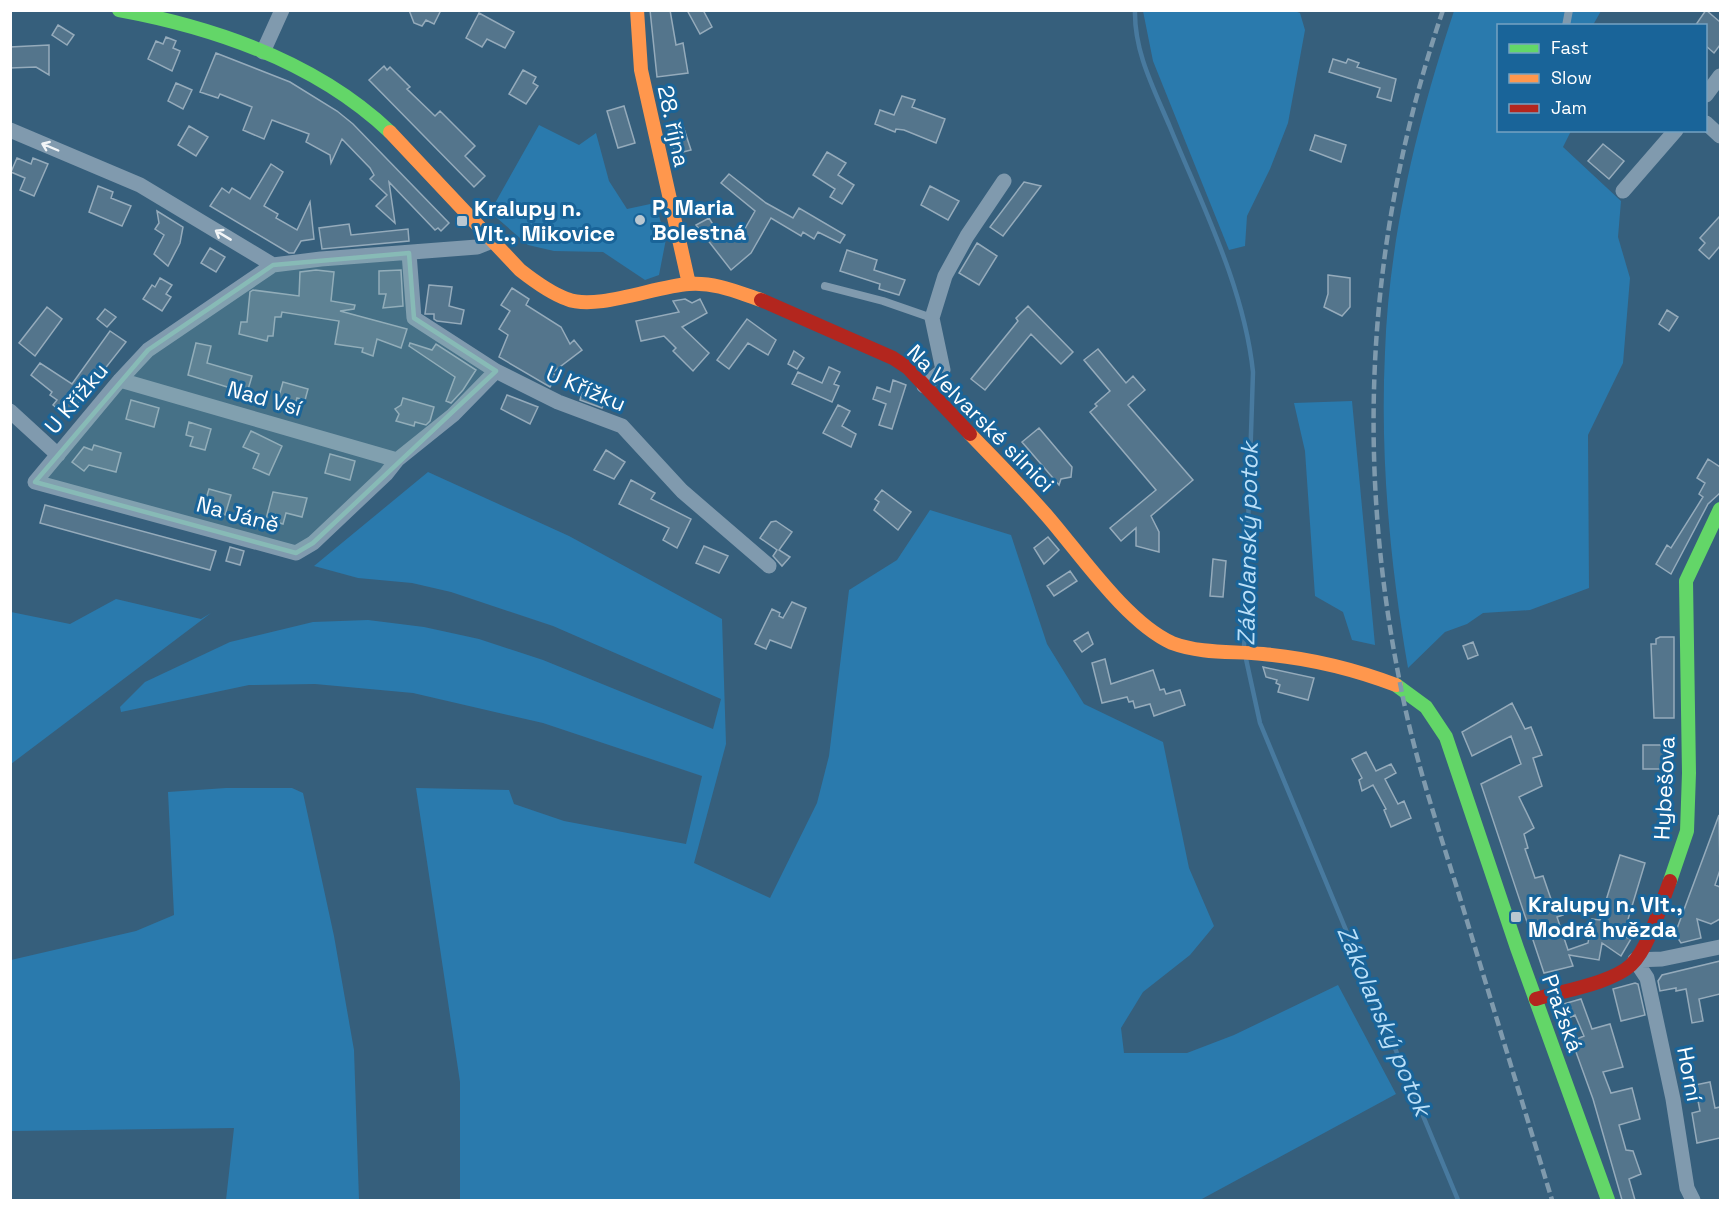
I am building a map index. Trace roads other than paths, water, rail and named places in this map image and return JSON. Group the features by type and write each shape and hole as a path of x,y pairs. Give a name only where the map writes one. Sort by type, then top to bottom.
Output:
{"main road":[{"name":"28. října","path":"637,10 641,70 689,284"},
{"name":"Na Velvarské silnici","path":"121,11 201,29 263,52 309,73 384,126 520,270 538,284 568,300 587,303 689,284 710,284 730,289 882,351 908,368 1035,502 1150,629 1172,642 1227,653 1263,654 1300,659 1401,687 1438,720 1446,737"},
{"name":"Hybešova","path":"1536,999 1614,976 1635,960 1643,947 1682,852 1687,831 1689,773 1686,581 1720,509"},
{"name":"Pražská","path":"1446,737 1608,1200"}],"street":[{"path":"263,52 282,10"},
{"path":"1707,94 1720,76"},
{"path":"1707,124 1720,136"},
{"path":"10,130 140,185 273,265"},
{"path":"1623,191 1674,132"},
{"path":"924,386 943,370 932,318 945,276 967,236 1004,181"},
{"name":"U Křížku","path":"35,482 148,350 273,265 477,247 492,241"},
{"name":"U Křížku","path":"409,253 414,318 496,371 558,402 622,426 682,491 769,566"},
{"path":"397,460 453,415 496,371"},
{"name":"Nad Vsí","path":"120,380 397,460"},
{"path":"10,411 58,455"},
{"name":"Na Jáně","path":"35,482 296,553 313,543 386,474 397,460"},
{"path":"1635,960 1662,959 1720,947"},
{"name":"Horní","path":"1635,960 1647,978 1672,1099 1687,1188 1693,1200"}],"lane":[{"path":"825,286 883,301 932,318"}],"waterway":[{"name":"Zákolanský potok","path":"1135,10 1138,41 1146,70 1220,247 1241,309 1248,340 1253,372 1244,648"},
{"name":"Zákolanský potok","path":"1246,659 1260,723 1458,1200"}],"railway":[{"path":"1443,10 1417,94 1398,178 1384,262 1376,346 1374,431 1377,516 1386,602 1413,742 1552,1200"}],"place":[{"name":"P. Maria Bolestná","path":"640,220"},
{"name":"Kralupy n. Vlt., Mikovice","path":"462,221"},
{"name":"Kralupy n. Vlt., Modrá hvězda","path":"1516,917"}]}
